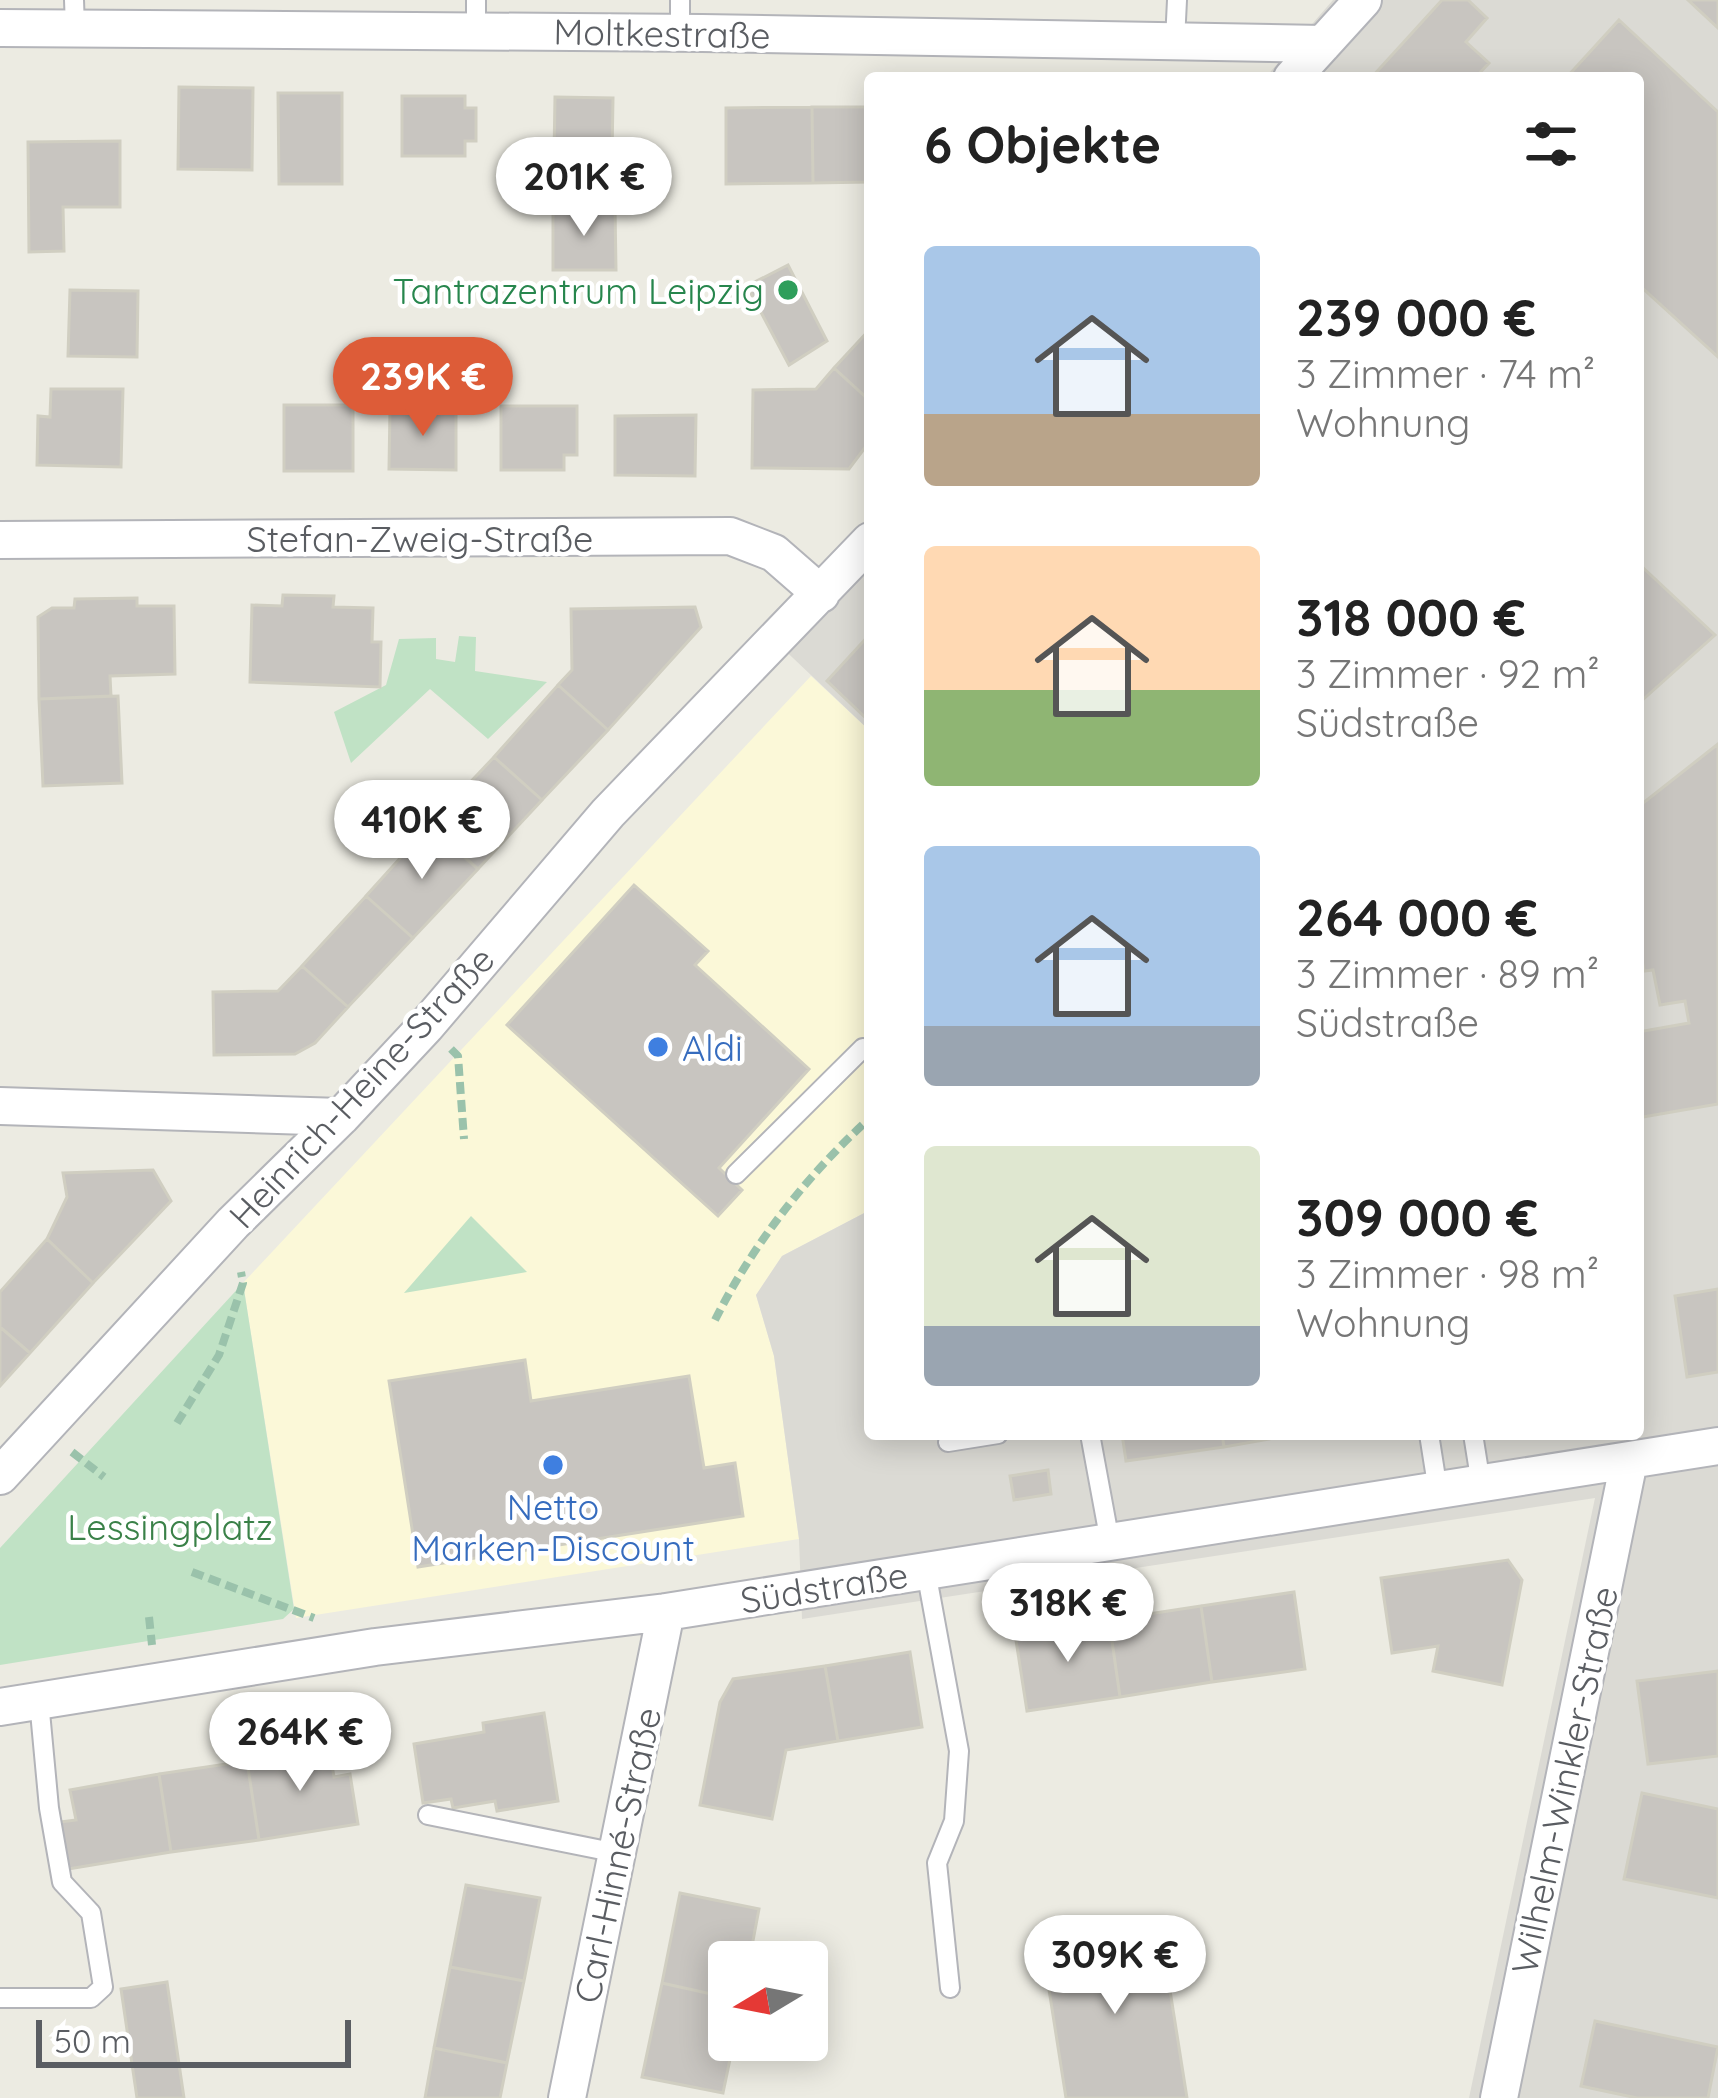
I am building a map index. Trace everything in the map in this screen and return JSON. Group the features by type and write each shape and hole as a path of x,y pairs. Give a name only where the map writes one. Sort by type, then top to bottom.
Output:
{"street":[{"path":"1297,72 1363,0"},
{"name":"Moltkestraße","path":"0,28 75,14 680,16 1323,44"},
{"name":"Stefan-Zweig-Straße","path":"0,540 730,536 774,553 821,594"},
{"name":"Heinrich-Heine-Straße","path":"0,1476 233,1223 426,1026 608,814 864,547"},
{"path":"0,1106 341,1117"},
{"name":"Südstraße","path":"0,1707 375,1647 666,1612 1718,1446"},
{"name":"Wilhelm-Winkler-Straße","path":"1498,2098 1629,1461"},
{"name":"Carl-Hinné-Straße","path":"567,2098 666,1612"}],"lane":[{"path":"1175,41 1178,0"},
{"path":"736,1174 863,1048"},
{"path":"948,1442 960,1440"},
{"path":"1091,1440 1110,1542"},
{"path":"1430,1440 1438,1491"},
{"path":"1474,1440 1481,1484"},
{"path":"926,1571 959,1751 954,1821 937,1863 950,1988"},
{"path":"0,1998 92,1998 103,1987 91,1912 62,1882 39,1701"},
{"path":"428,1815 617,1853"}],"path":[{"path":"426,1026 458,1055 464,1139"},
{"path":"715,1320 743,1263 827,1156 864,1123"},
{"path":"177,1423 219,1355 243,1283 233,1223"},
{"path":"192,1572 294,1609 375,1647"}],"shaded area":[{"path":"1333,0 1718,0 1718,2098 1469,2098 1595,1498 802,1619 799,1539 774,1356 756,1295 782,1256 864,1213 864,1440 1644,1440 1644,72 1270,72"},
{"path":"864,537 864,725 774,640"},
{"path":"811,676 864,725 864,1213 782,1256 756,1295 774,1356 799,1539 296,1618 243,1283"}],"green space":[{"path":"459,636 476,637 475,671 547,682 488,739 430,689 351,763 334,712 386,685 399,639 436,638 436,659 455,662"},
{"path":"471,1216 527,1272 404,1293"},
{"name":"Lessingplatz","path":"243,1283 294,1609 283,1619 0,1665 0,1548"}],"building":[{"path":"1442,0 1468,0 1487,18 1466,42 1489,63 1481,72 1376,72"},
{"path":"1688,0 1718,0 1718,28"},
{"path":"1619,20 1718,112 1718,357 1644,289 1644,72 1571,72"},
{"path":"179,87 253,88 252,170 178,169"},
{"path":"278,93 342,93 342,184 279,184"},
{"path":"402,96 465,96 465,108 476,108 476,141 465,141 465,156 402,156"},
{"path":"555,97 613,98 612,156 554,155"},
{"path":"812,107 864,107 864,182 813,183"},
{"path":"812,107 813,183 726,184 726,108"},
{"path":"120,141 120,207 63,207 64,251 29,252 28,142"},
{"path":"553,208 615,208 616,270 553,270"},
{"name":"Tantrazentrum Leipzig","path":"788,265 827,341 789,365 747,286"},
{"path":"70,290 138,291 137,357 68,356"},
{"path":"864,336 864,396 834,368"},
{"path":"834,368 864,396 864,449 849,469 752,468 753,390 816,389"},
{"path":"51,389 123,389 121,467 37,465 38,416 50,417"},
{"path":"284,405 353,405 353,471 284,471"},
{"path":"501,406 577,406 577,455 564,455 564,470 501,470"},
{"path":"390,409 456,409 456,470 389,469"},
{"path":"696,415 695,476 615,475 615,416"},
{"path":"1644,569 1715,635 1644,699"},
{"path":"283,595 334,596 333,607 373,608 372,642 381,642 380,687 250,682 252,605 282,606"},
{"path":"137,598 137,606 174,606 175,674 110,676 111,696 39,699 38,617 52,608 74,608 75,599"},
{"path":"695,607 701,627 608,730 558,685 572,670 571,609"},
{"path":"864,641 864,716 827,681"},
{"path":"558,685 608,730 542,800 494,757"},
{"path":"118,696 122,783 43,786 39,699"},
{"path":"1718,744 1718,1104 1644,1117 1644,1031 1689,1023 1685,1001 1660,1005 1653,970 1644,971 1644,802"},
{"path":"494,757 542,800 478,869 429,826"},
{"path":"429,826 478,869 413,938 366,896"},
{"name":"Aldi","path":"634,885 708,951 695,965 809,1069 719,1168 742,1190 718,1216 507,1025"},
{"path":"366,896 413,938 348,1007 302,966"},
{"path":"302,966 348,1007 315,1043 295,1054 214,1055 213,992 278,991"},
{"path":"153,1170 171,1201 93,1283 47,1239 67,1197 63,1173"},
{"path":"47,1239 93,1283 30,1353 0,1327 0,1292"},
{"path":"1718,1289 1718,1372 1687,1377 1675,1296"},
{"path":"0,1327 30,1353 0,1386"},
{"name":"Netto Marken-Discount","path":"525,1360 531,1401 689,1376 704,1468 735,1463 743,1516 418,1567 389,1381"},
{"path":"1123,1440 1223,1440 1224,1447 1126,1461"},
{"path":"1223,1440 1263,1440 1224,1447"},
{"path":"1048,1470 1051,1494 1014,1500 1010,1476"},
{"path":"1508,1560 1522,1580 1502,1685 1433,1671 1438,1646 1392,1653 1381,1578"},
{"path":"1294,1592 1305,1669 1212,1682 1201,1606"},
{"path":"1201,1606 1212,1682 1120,1697 1109,1620"},
{"path":"1109,1620 1120,1697 1027,1711 1015,1634"},
{"path":"910,1652 922,1727 838,1741 825,1666"},
{"path":"825,1666 838,1741 786,1750 772,1819 700,1805 720,1702 733,1679"},
{"path":"1718,1671 1718,1756 1648,1764 1637,1681"},
{"path":"544,1713 558,1801 497,1811 495,1801 453,1808 451,1799 423,1803 414,1744 484,1732 483,1723"},
{"path":"329,1747 334,1777 350,1774 358,1824 259,1840 247,1761"},
{"path":"247,1761 259,1840 171,1852 159,1774"},
{"path":"159,1774 171,1852 68,1869 60,1822 76,1820 70,1790"},
{"path":"1642,1793 1718,1809 1718,1898 1624,1879"},
{"path":"466,1885 540,1898 524,1981 450,1967"},
{"path":"680,1893 759,1909 753,1941 708,1941 708,1993 662,1983"},
{"path":"1160,1927 1187,2098 1066,2098 1042,1945"},
{"path":"450,1967 524,1981 507,2063 434,2048"},
{"path":"167,1982 184,2098 137,2098 121,1989"},
{"path":"662,1983 708,1993 708,2061 730,2061 723,2093 642,2077"},
{"path":"1595,2021 1718,2047 1708,2098 1637,2098 1581,2086"},
{"path":"434,2048 507,2063 500,2098 425,2098"}],"place":[{"name":"Tantrazentrum Leipzig","path":"788,290"},
{"name":"Aldi","path":"658,1047"},
{"name":"Netto Marken-Discount","path":"553,1465"}]}
